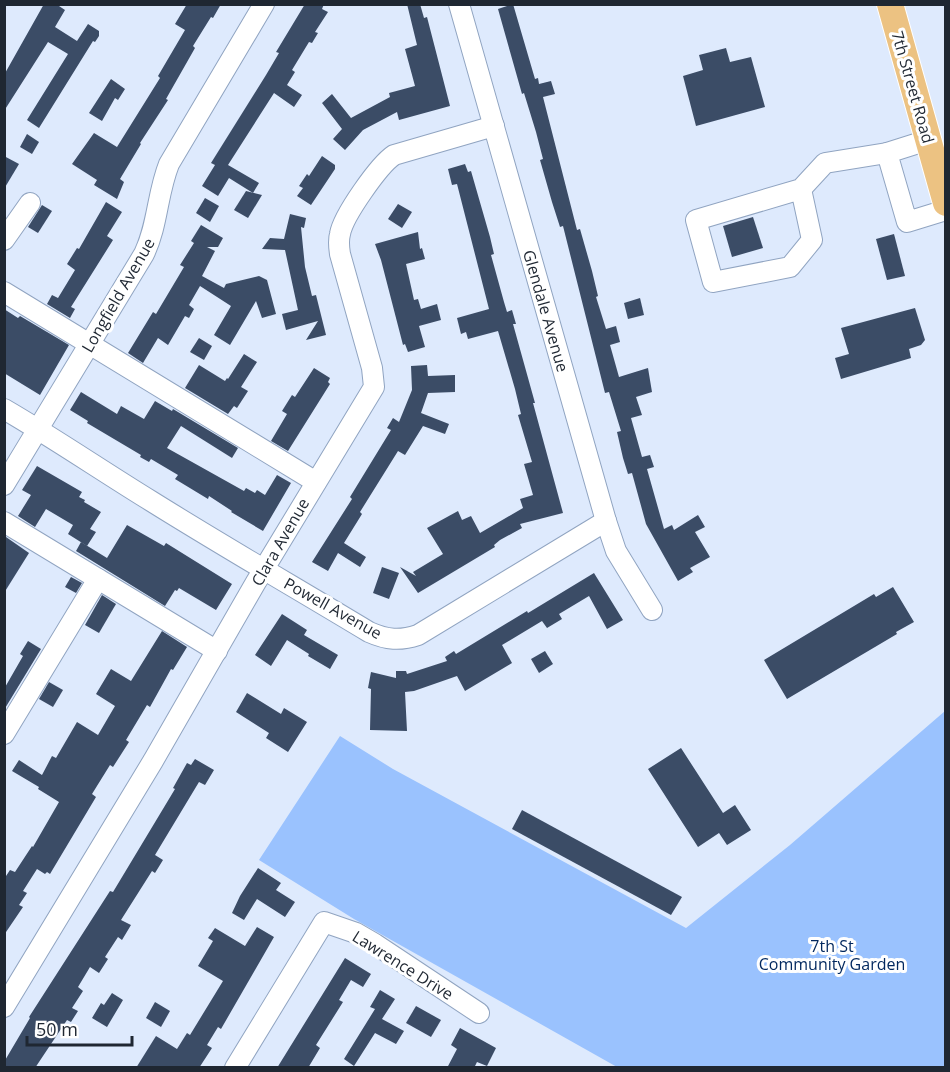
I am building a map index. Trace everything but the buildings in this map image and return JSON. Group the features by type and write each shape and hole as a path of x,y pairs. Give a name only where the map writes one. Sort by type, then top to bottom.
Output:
{"main road":[{"name":"7th Street Road","path":"890,4 945,204"}],"street":[{"name":"Longfield Avenue","path":"4,485 90,345 151,239 161,184 169,164 264,4"},
{"name":"Glendale Avenue","path":"459,4 606,521 616,551 652,610"},
{"name":"Clara Avenue","path":"4,1007 153,761 374,387 375,380 340,254 342,226 374,175 385,161 394,155 494,126"},
{"path":"801,189 812,240 790,267 713,282 696,220 801,189 825,163 887,153 928,140"},
{"path":"887,153 907,222 945,210"},
{"path":"4,240 30,203"},
{"path":"4,292 316,482"},
{"name":"Powell Avenue","path":"4,409 264,570 382,638 400,640 418,635 606,521"},
{"path":"4,522 217,651"},
{"path":"4,734 98,579"},
{"name":"Lawrence Drive","path":"235,1068 324,922 356,933 375,944 479,1013"}],"green space":[{"name":"7th St Community Garden","path":"945,711 945,1067 617,1067 354,919 259,860 340,736 393,769 686,928 790,845"}]}
